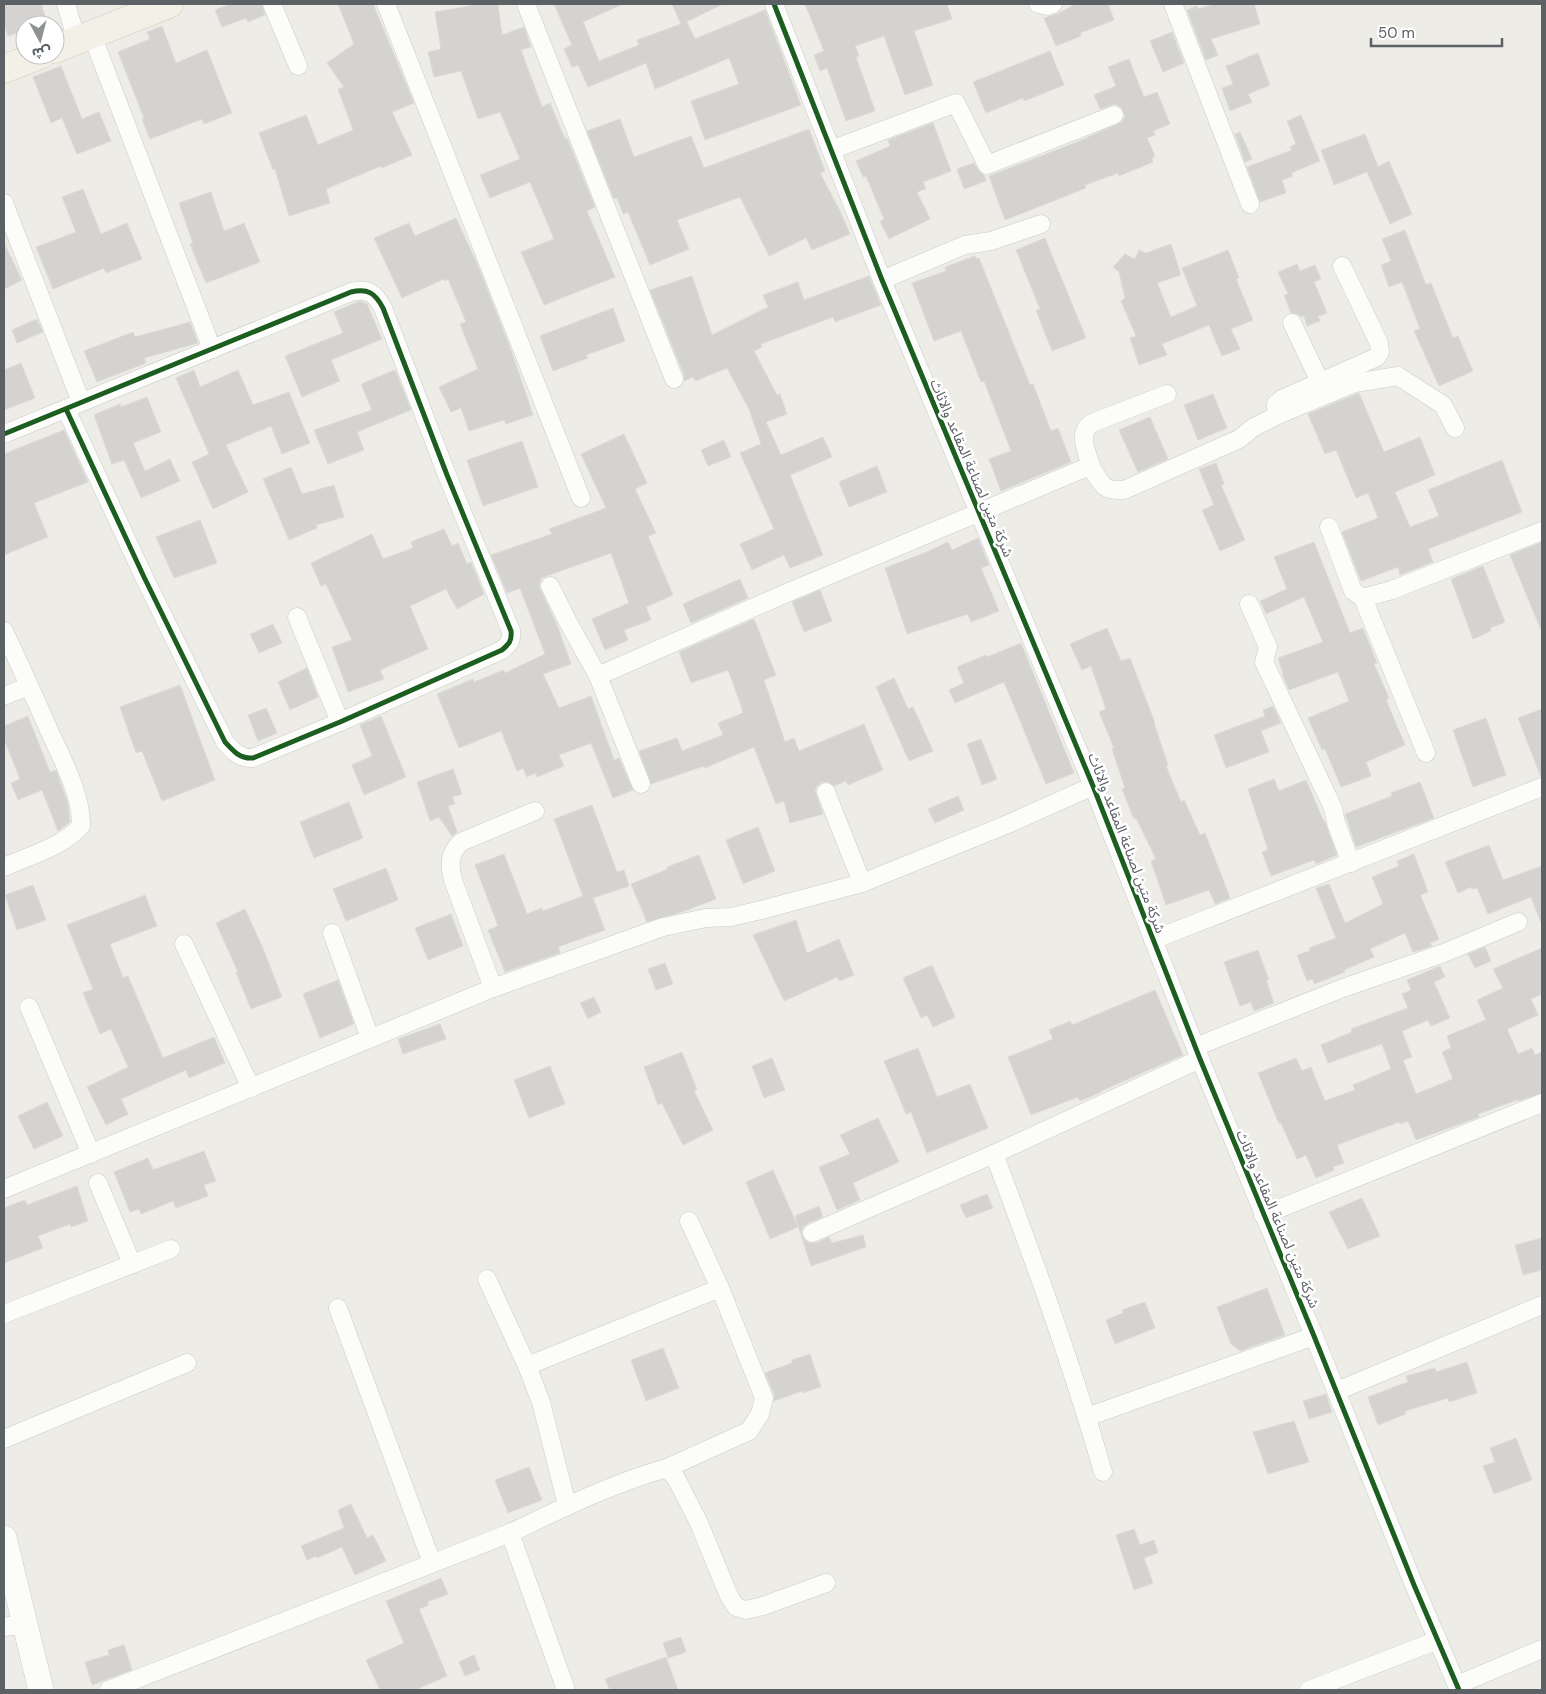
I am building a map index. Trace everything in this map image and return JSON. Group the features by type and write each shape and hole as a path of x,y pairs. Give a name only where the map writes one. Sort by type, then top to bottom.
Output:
{"main road":[{"path":"75,42 169,4"},
{"path":"4,1538 15,1626 41,1690"}],"street":[{"path":"66,4 75,42 212,349"},
{"path":"272,4 298,66"},
{"path":"386,4 581,498"},
{"path":"526,4 674,379"},
{"name":"شركة متين لصناعة المقاعد والاثاث","path":"774,4 882,280 1093,786 1197,1053 1337,1392 1410,1576 1458,1688"},
{"path":"1038,4 1048,6 1053,4"},
{"path":"1173,4 1250,204"},
{"path":"831,150 956,103 987,165 1114,115"},
{"path":"4,202 74,405 144,577 225,742 238,755 253,758 340,722 502,650 512,639 511,631 383,308 378,298 371,293 360,290 351,292 74,405 4,434"},
{"path":"882,280 965,245 991,241 1040,224"},
{"path":"1280,414 1276,404 1282,399 1377,356 1380,352 1380,343 1342,266"},
{"path":"1292,323 1320,382"},
{"path":"1167,394 1086,427 1083,435 1092,469 1102,484 1110,491 1124,490 1239,440 1254,427 1280,414 1355,383 1398,376 1442,405 1454,428"},
{"path":"598,676 782,594 1085,468 1092,469"},
{"path":"1329,528 1354,591 1363,598 1426,754"},
{"path":"1363,598 1392,590 1542,531"},
{"path":"550,586 598,676 641,784"},
{"path":"1249,604 1268,647 1264,662 1333,808 1336,823 1351,863"},
{"path":"297,617 340,722"},
{"path":"4,631 69,776 81,816 81,826 76,832 59,842 4,867"},
{"path":"4,696 29,686"},
{"path":"4,1188 493,988 663,927 706,918 731,916 762,910 862,883 1008,824 1093,786"},
{"path":"1153,940 1542,787"},
{"path":"826,792 862,883"},
{"path":"493,988 453,880 449,864 454,849 462,842 535,811"},
{"path":"812,1233 994,1154 1197,1053 1343,988 1444,953 1518,922"},
{"path":"332,933 370,1038"},
{"path":"184,944 251,1088"},
{"path":"29,1007 91,1154"},
{"path":"1263,1215 1542,1103"},
{"path":"994,1154 1037,1266 1087,1417 1103,1472"},
{"path":"98,1183 132,1264"},
{"path":"109,1690 510,1533 567,1506 651,1472 667,1468 749,1431 760,1414 764,1398 720,1288 689,1221"},
{"path":"4,1314 171,1249"},
{"path":"487,1280 527,1366 540,1402 567,1506"},
{"path":"527,1366 720,1288"},
{"path":"1337,1392 1542,1305"},
{"path":"338,1308 432,1563"},
{"path":"1087,1417 1314,1336"},
{"path":"4,1439 187,1363"},
{"path":"667,1468 676,1478 699,1524 728,1596 736,1607 746,1610 763,1606 826,1584"},
{"path":"510,1533 566,1690"},
{"path":"1309,1690 1438,1640"},
{"path":"1458,1688 1542,1649"}],"building":[{"path":"4,4 41,4 45,15 15,15 15,34 8,36 4,23"},
{"path":"231,4 262,4 265,15 248,22 246,18 222,27 215,10"},
{"path":"338,4 373,4 414,103 392,112 412,155 326,189 330,203 289,216 275,169 273,170 259,133 306,115 318,145 353,130 338,89 344,87 327,63 354,44"},
{"path":"470,4 498,4 502,35 524,27 531,47 521,50 542,107 550,103 565,139 567,138 595,207 587,211 615,277 544,305 521,252 554,239 530,182 490,198 480,175 520,159 500,112 478,119 461,71 434,77 428,52 441,49 435,12 471,6"},
{"path":"554,4 623,4 583,22 599,61 639,45 637,40 681,24 672,4 723,4 684,23 687,22 695,39 765,10 801,105 705,140 691,101 739,84 729,58 655,89 646,63 588,87 578,65 572,67 564,49 572,45"},
{"path":"805,4 947,4 952,19 914,31 933,85 905,95 884,36 855,46 859,56 856,57 875,111 846,121 827,68 820,71 814,55 824,51"},
{"path":"1076,4 1108,4 1114,20 1080,33 1081,36 1056,46 1044,18 1057,14"},
{"path":"1216,4 1254,4 1260,24 1211,39 1218,55 1206,60 1187,10 1197,6 1198,9"},
{"path":"162,26 176,63 207,50 232,113 204,124 202,119 150,139 142,119 144,118 118,52 150,39 147,32"},
{"path":"1172,32 1184,63 1163,72 1150,41"},
{"path":"1050,51 1064,85 1024,101 1023,98 986,113 973,82"},
{"path":"1258,53 1270,85 1248,94 1252,102 1230,111 1222,88 1233,84 1226,66"},
{"path":"1129,59 1144,97 1157,92 1170,124 1153,131 1155,135 1147,138 1155,156 1152,158 1153,162 1119,176 1118,173 1085,185 1086,188 1005,220 989,176 1077,142 1122,122 1125,116 1121,107 1115,104 1100,109 1094,95 1116,86 1108,67"},
{"path":"61,66 82,119 99,112 111,141 77,154 62,118 51,123 33,77"},
{"path":"1301,115 1320,161 1291,173 1293,176 1282,180 1286,193 1260,202 1247,167 1292,150 1290,147 1296,144 1287,121"},
{"path":"620,119 634,157 691,136 704,168 809,129 825,171 820,173 850,234 812,250 806,238 769,256 740,197 677,220 689,249 650,265 628,212 623,214 617,198 614,199 587,131"},
{"path":"933,123 951,171 923,182 926,189 917,192 930,219 889,239 880,221 884,219 866,176 863,177 856,161 890,146 888,140"},
{"path":"1240,132 1252,159 1245,162 1235,134"},
{"path":"1365,134 1378,167 1389,161 1412,214 1390,224 1367,172 1334,185 1321,150"},
{"path":"974,163 984,175 986,181 964,189 957,169"},
{"path":"83,189 101,234 127,223 142,259 106,273 104,268 53,289 36,247 76,232 62,197"},
{"path":"211,192 224,231 244,223 260,262 206,283 190,244 193,243 179,203"},
{"path":"456,218 479,268 511,350 533,415 506,424 504,420 469,431 461,408 451,412 439,387 478,369 460,324 466,322 448,279 445,281 444,279 402,298 374,238 409,223 415,236"},
{"path":"1405,230 1426,285 1431,283 1453,338 1458,336 1473,371 1439,386 1414,331 1420,329 1402,282 1389,287 1381,265 1391,261 1382,239"},
{"path":"1045,238 1086,338 1052,351 1036,310 1040,309 1016,250"},
{"path":"4,243 22,280 4,289"},
{"path":"1171,244 1181,275 1157,283 1171,317 1197,306 1182,268 1228,250 1239,278 1236,279 1253,320 1231,329 1240,349 1222,356 1209,325 1162,344 1167,355 1139,365 1130,338 1136,336 1121,301 1125,298 1119,272 1113,267 1125,254 1135,259 1139,250 1146,253"},
{"path":"975,256 976,259 979,258 1030,385 1033,384 1051,431 1058,428 1071,462 1001,491 989,459 1011,451 984,381 981,382 961,331 934,341 912,283 946,271 945,267"},
{"path":"1297,264 1300,271 1315,265 1321,279 1314,282 1327,313 1318,316 1320,321 1307,326 1304,316 1301,317 1298,314 1291,313 1284,295 1288,294 1278,272"},
{"path":"692,276 712,335 768,307 763,295 798,282 804,300 869,276 881,305 835,322 833,317 761,344 762,347 754,351 777,395 780,394 787,414 766,422 781,455 823,437 832,457 790,475 823,555 790,568 784,555 752,570 740,544 774,529 740,453 761,444 749,409 727,368 695,381 693,377 684,381 684,375 650,290"},
{"path":"360,301 367,304 382,339 331,360 340,381 302,397 285,356 343,333 334,312"},
{"path":"613,308 625,341 586,355 588,358 553,371 540,336"},
{"path":"37,319 43,332 17,343 12,330"},
{"path":"190,322 198,343 144,358 146,363 97,382 84,351 133,332 135,337"},
{"path":"21,363 35,398 4,410 4,370"},
{"path":"194,370 200,387 238,370 253,405 289,392 310,443 282,454 271,426 226,445 248,492 213,509 192,462 209,454 176,378"},
{"path":"395,370 411,410 357,432 364,450 328,464 314,430 372,410 361,384"},
{"path":"1359,393 1384,452 1420,437 1435,475 1395,492 1410,527 1439,516 1428,490 1502,460 1522,512 1428,549 1433,562 1400,575 1398,567 1361,581 1342,532 1378,518 1368,493 1356,498 1336,450 1325,454 1308,414"},
{"path":"1213,394 1227,428 1198,440 1184,405"},
{"path":"147,397 161,432 133,443 145,471 170,459 180,481 141,498 124,460 112,464 94,415 120,404 121,407"},
{"path":"1150,417 1168,459 1138,472 1119,430"},
{"path":"64,430 88,482 34,503 48,537 4,555 4,454"},
{"path":"624,434 647,483 635,489 656,533 648,536 673,595 646,607 651,620 624,630 628,640 605,650 592,619 629,603 611,553 541,578 539,586 557,625 571,664 543,674 559,708 591,696 614,760 619,758 633,790 613,798 591,743 559,755 564,766 537,777 535,773 527,777 523,768 517,771 501,731 459,748 437,694 473,679 474,682 504,670 505,673 545,654 520,588 507,593 491,555 552,534 549,529 606,508 581,454"},
{"path":"724,440 731,457 708,466 701,450"},
{"path":"522,441 538,487 483,506 467,460"},
{"path":"1216,463 1224,484 1221,485 1245,540 1220,551 1202,510 1214,505 1199,469"},
{"path":"877,466 887,492 849,507 839,482"},
{"path":"291,467 302,494 334,485 344,517 316,525 317,528 289,540 263,479"},
{"path":"200,520 217,563 174,578 156,537"},
{"path":"444,529 452,546 458,543 467,564 471,562 484,594 457,609 446,589 410,606 428,649 380,670 384,679 348,692 332,647 352,640 326,584 321,586 311,563 372,534 383,559 413,548 411,542"},
{"path":"978,538 989,565 981,568 999,611 971,622 968,614 907,634 885,568 948,542 952,550"},
{"path":"1314,542 1350,633 1363,628 1377,663 1374,664 1389,698 1386,700 1405,745 1366,762 1371,776 1341,787 1325,749 1322,750 1308,718 1349,701 1338,672 1289,690 1278,658 1323,642 1304,597 1266,614 1260,601 1287,589 1274,557"},
{"path":"1542,542 1542,630 1541,630 1510,555"},
{"path":"1483,566 1505,622 1490,628 1491,631 1473,639 1451,579"},
{"path":"740,579 748,598 691,623 683,604"},
{"path":"820,590 832,621 804,632 792,602"},
{"path":"754,619 776,675 764,680 785,742 794,738 799,751 864,724 883,770 848,785 846,781 834,786 828,782 822,782 815,791 823,814 790,823 784,801 776,804 754,747 705,768 704,766 651,784 639,751 677,738 682,751 723,735 718,723 743,713 728,670 691,683 679,652"},
{"path":"273,624 282,643 259,653 250,634"},
{"path":"1107,628 1121,661 1130,658 1155,723 1168,765 1166,766 1181,802 1184,800 1200,835 1205,833 1230,898 1215,904 1209,890 1166,905 1151,861 1156,859 1136,818 1134,819 1122,789 1125,788 1112,749 1114,748 1099,712 1106,709 1091,666 1082,670 1070,644"},
{"path":"1021,643 1074,773 1046,784 1004,682 955,703 949,690 964,683 957,667"},
{"path":"307,668 318,697 290,710 278,682"},
{"path":"894,678 908,709 913,707 933,751 909,761 876,687"},
{"path":"180,685 215,780 162,801 142,751 136,753 120,707"},
{"path":"1273,706 1281,723 1261,731 1269,752 1226,768 1214,735 1265,716 1263,710"},
{"path":"266,708 277,733 258,741 248,715"},
{"path":"1542,709 1542,777 1541,777 1518,718"},
{"path":"28,716 50,772 56,770 68,804 70,822 58,831 42,790 18,800 11,783 20,779 4,739 4,726"},
{"path":"381,716 406,777 364,795 352,765 372,756 360,725"},
{"path":"1486,718 1506,775 1473,787 1453,730"},
{"path":"981,739 997,779 982,785 967,744"},
{"path":"453,769 462,794 452,797 455,804 448,806 457,832 452,836 439,817 430,821 417,782"},
{"path":"1274,779 1279,791 1306,780 1325,822 1337,855 1316,864 1314,860 1271,876 1262,852 1268,850 1248,789"},
{"path":"1420,782 1434,818 1356,847 1345,814 1392,796 1391,793"},
{"path":"958,796 964,810 935,823 928,809"},
{"path":"349,802 363,838 314,858 300,822"},
{"path":"592,805 617,872 624,870 629,886 593,898 605,930 558,947 560,953 505,972 488,930 498,926 475,865 504,854 527,914 542,908 543,911 583,896 554,819"},
{"path":"758,827 775,871 743,884 726,840"},
{"path":"1489,845 1503,880 1542,866 1542,923 1531,897 1488,914 1477,888 1472,889 1471,887 1458,893 1445,862"},
{"path":"1414,854 1428,892 1420,895 1439,939 1430,943 1432,946 1413,952 1405,933 1370,949 1374,957 1344,970 1345,972 1314,984 1313,979 1307,981 1297,955 1310,951 1309,948 1336,938 1316,888 1329,884 1345,923 1383,904 1372,877 1399,866 1397,861"},
{"path":"699,855 716,899 682,912 647,922 631,884 668,869 667,867"},
{"path":"386,868 398,900 346,921 333,889"},
{"path":"33,885 46,920 17,930 5,895"},
{"path":"145,895 157,926 110,944 123,978 128,976 163,1058 214,1037 225,1063 189,1078 186,1070 121,1099 128,1114 106,1125 87,1087 128,1067 111,1029 100,1034 83,993 93,989 67,925"},
{"path":"245,909 282,997 251,1009 236,972 238,972 216,923"},
{"path":"451,914 463,946 428,960 415,928"},
{"path":"796,920 807,953 839,939 854,975 839,981 837,977 784,1001 753,935"},
{"path":"1485,947 1491,961 1475,968 1468,954"},
{"path":"1542,948 1542,994 1531,999 1538,1015 1507,1029 1518,1054 1532,1048 1535,1055 1542,1052 1542,1093 1478,1114 1479,1117 1416,1140 1408,1121 1400,1124 1399,1122 1337,1145 1344,1163 1333,1167 1334,1170 1316,1178 1306,1155 1297,1159 1281,1123 1279,1124 1258,1073 1296,1058 1302,1071 1311,1067 1325,1101 1355,1090 1353,1085 1391,1069 1382,1044 1328,1063 1321,1045 1352,1032 1351,1029 1408,1008 1402,994 1411,990 1407,980 1440,966 1445,977 1434,982 1450,1018 1431,1026 1428,1020 1402,1031 1412,1057 1403,1060 1416,1094 1453,1079 1442,1052 1451,1048 1447,1036 1486,1020 1477,1000 1503,988 1493,969"},
{"path":"1258,950 1269,980 1266,980 1274,1003 1254,1011 1251,1002 1240,1006 1224,962"},
{"path":"665,963 673,984 656,990 648,969"},
{"path":"932,965 955,1017 933,1027 927,1015 921,1018 903,978"},
{"path":"338,980 354,1024 320,1038 303,994"},
{"path":"1155,990 1183,1055 1080,1101 1078,1097 1031,1115 1008,1057 1053,1039 1049,1030 1070,1021 1072,1025"},
{"path":"594,997 601,1012 588,1019 580,1003"},
{"path":"440,1024 446,1039 403,1054 398,1039"},
{"path":"918,1048 937,1097 970,1084 988,1128 927,1153 911,1112 906,1114 884,1061"},
{"path":"682,1052 697,1090 694,1091 713,1130 683,1145 662,1103 658,1105 644,1067"},
{"path":"772,1058 785,1090 764,1098 752,1066"},
{"path":"550,1066 565,1104 529,1118 514,1080"},
{"path":"47,1102 63,1136 34,1149 18,1116"},
{"path":"878,1118 899,1162 853,1183 860,1200 837,1210 819,1167 850,1154 840,1135"},
{"path":"204,1151 216,1181 204,1185 208,1196 176,1208 173,1201 141,1214 139,1209 130,1212 114,1172 148,1158 153,1170"},
{"path":"773,1170 798,1227 770,1239 746,1182"},
{"path":"77,1186 88,1221 71,1227 70,1224 38,1236 43,1248 4,1263 4,1208 25,1200 27,1205"},
{"path":"987,1194 993,1208 966,1218 960,1205"},
{"path":"1362,1198 1380,1236 1348,1249 1329,1212"},
{"path":"819,1206 823,1217 803,1227 801,1232 805,1241 816,1243 829,1237 832,1243 863,1235 866,1247 811,1266 795,1216"},
{"path":"1542,1238 1542,1270 1523,1275 1515,1245"},
{"path":"1267,1288 1285,1335 1240,1351 1231,1344 1217,1307"},
{"path":"1145,1302 1155,1328 1115,1344 1106,1320 1123,1313 1122,1310"},
{"path":"663,1348 679,1388 646,1401 631,1360"},
{"path":"810,1354 821,1387 802,1393 802,1391 774,1401 774,1394 765,1373"},
{"path":"1467,1362 1477,1393 1449,1402 1448,1398 1405,1411 1406,1414 1378,1425 1368,1397 1408,1382 1406,1376 1435,1368 1436,1372"},
{"path":"1326,1394 1332,1412 1309,1419 1303,1401"},
{"path":"1294,1421 1309,1462 1268,1474 1253,1432"},
{"path":"1516,1438 1532,1480 1494,1494 1483,1466 1495,1462 1490,1448"},
{"path":"529,1467 542,1500 508,1513 495,1480"},
{"path":"351,1504 367,1538 373,1535 386,1561 355,1575 342,1547 317,1558 316,1556 307,1560 301,1546 344,1528 338,1510"},
{"path":"1134,1529 1140,1545 1154,1540 1158,1553 1144,1558 1153,1583 1134,1590 1116,1535"},
{"path":"441,1578 448,1594 427,1602 429,1605 419,1609 447,1676 415,1690 380,1690 366,1660 404,1643 386,1601"},
{"path":"681,1637 686,1652 668,1658 663,1643"},
{"path":"124,1645 132,1670 92,1685 85,1662 109,1655 108,1650"},
{"path":"474,1655 480,1670 465,1676 459,1662"},
{"path":"666,1657 678,1690 610,1690 605,1679"}],"cycle path":[{"path":"774,4 882,280 1093,786 1200,1059 1414,1585 1459,1690"},
{"path":"4,434 351,292 366,291 374,295 383,308 447,475 511,631 511,637 507,646 502,650 340,722 253,758 241,756 225,742 144,577 66,409"}]}
